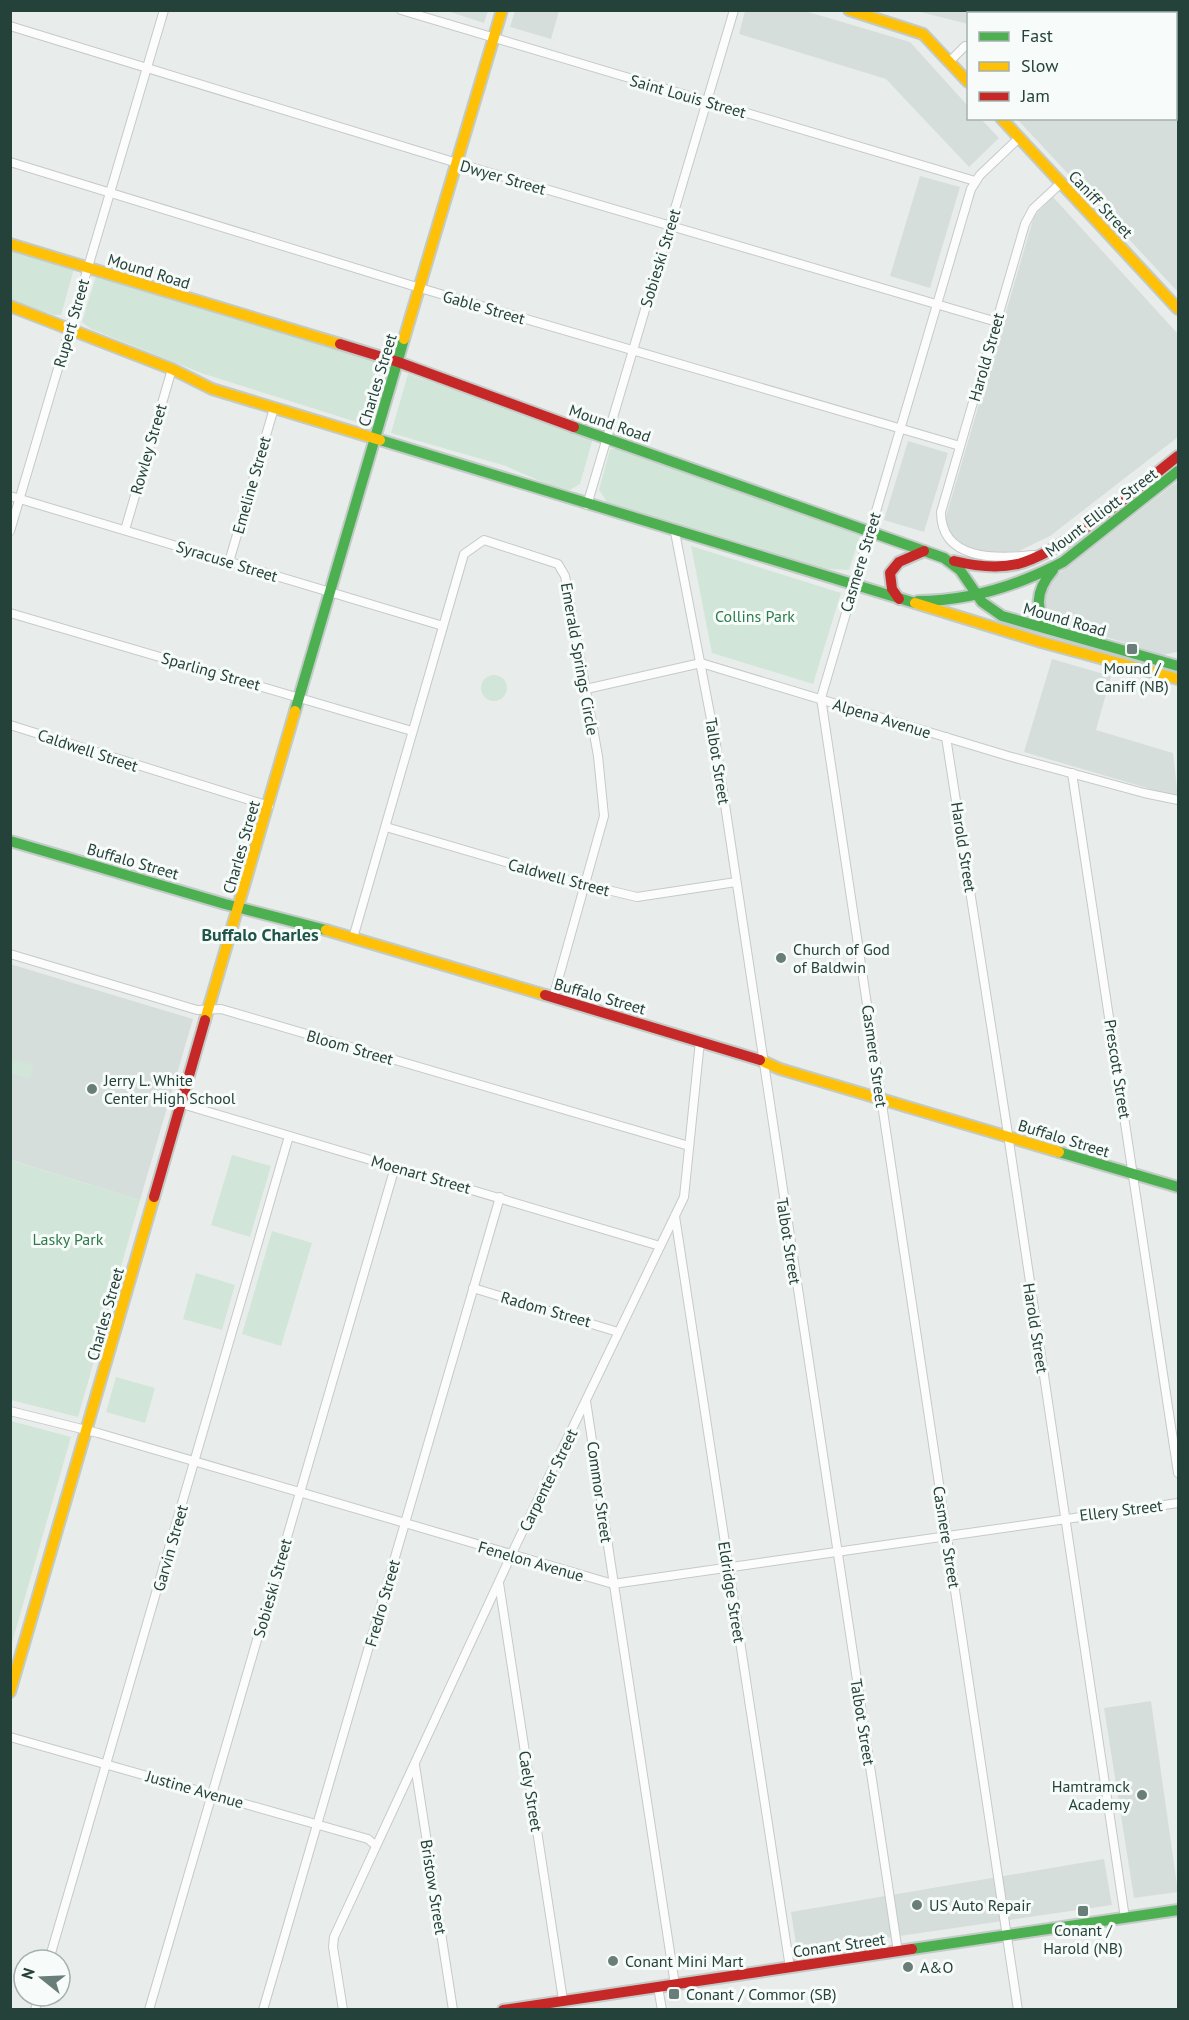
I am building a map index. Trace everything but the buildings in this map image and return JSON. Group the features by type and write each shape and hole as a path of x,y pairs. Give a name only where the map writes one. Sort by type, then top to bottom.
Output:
{"street":[{"name":"Rupert Street","path":"10,531 164,10"},
{"name":"Saint Louis Street","path":"401,10 975,181"},
{"name":"Charles Street","path":"10,1692 375,437 502,10"},
{"name":"Sobieski Street","path":"587,504 734,10"},
{"path":"849,10 914,30 931,41 967,80"},
{"name":"Dwyer Street","path":"10,26 457,163 997,322"},
{"path":"950,61 967,46"},
{"name":"Caniff Street","path":"1003,120 1179,309"},
{"name":"Casmere Street","path":"1018,138 975,181 821,698 1018,2010"},
{"name":"Gable Street","path":"10,162 420,288 960,446"},
{"name":"Harold Street","path":"1055,550 1021,556 969,553 950,541 942,528 941,512 1028,215 1061,183"},
{"name":"Mound Road","path":"10,244 398,362 453,384 870,530 944,558 960,570 988,607 1002,616 1058,634 1179,666"},
{"name":"Mound Road","path":"10,306 172,369 212,389 375,437 853,586 1041,642 1179,679"},
{"name":"Rowley Street","path":"125,530 172,369"},
{"name":"Emeline Street","path":"229,562 274,408"},
{"name":"Mount Elliott Street","path":"944,558 976,568 1011,566 1055,550 1179,456"},
{"name":"Mount Elliott Street","path":"900,600 935,602 1023,581 1063,562 1179,471"},
{"name":"Syracuse Street","path":"10,496 443,626"},
{"name":"Talbot Street","path":"675,532 701,663 736,882 898,1952"},
{"name":"Emerald Springs Circle","path":"353,938 464,554 484,540 558,564 565,576 598,756 604,816 553,998"},
{"path":"900,600 891,589 890,573 904,557 924,550"},
{"path":"1058,634 1042,620 1037,599 1041,585 1063,562"},
{"name":"Sparling Street","path":"10,613 412,731"},
{"name":"Alpena Avenue","path":"586,689 701,663 946,737 1072,773 1179,800"},
{"name":"Caldwell Street","path":"10,725 269,806"},
{"name":"Harold Street","path":"946,737 1125,1918"},
{"name":"Prescott Street","path":"1072,773 1179,1473"},
{"name":"Caldwell Street","path":"386,827 585,885 637,897 736,882"},
{"name":"Buffalo Street","path":"10,841 353,938 700,1041 780,1069 1179,1187"},
{"name":"Bloom Street","path":"10,954 197,1010 221,1009 689,1146"},
{"name":"Carpenter Street","path":"343,2010 333,1942 375,1845 675,1216 686,1186 700,1041"},
{"name":"Moenart Street","path":"182,1104 660,1246"},
{"name":"Garvin Street","path":"53,1948 290,1136"},
{"name":"Sobieski Street","path":"149,2010 395,1167"},
{"name":"Fredro Street","path":"263,2010 500,1197"},
{"name":"Eldridge Street","path":"675,1216 790,1968"},
{"name":"Radom Street","path":"473,1288 618,1332"},
{"name":"Commor Street","path":"586,1399 675,1985"},
{"name":"Fenelon Avenue","path":"10,1411 87,1430 614,1584 729,1569 1064,1518"},
{"name":"Ellery Street","path":"1064,1518 1179,1503"},
{"name":"Caely Street","path":"499,1583 563,2000"},
{"name":"Justine Avenue","path":"10,1737 368,1839 375,1845"},
{"name":"Bristow Street","path":"415,1765 453,2010"},
{"name":"Conant Street","path":"503,2010 1179,1910"},
{"path":"658,1987 662,2010"}],"shaded area":[{"path":"488,10 484,23 447,11"},
{"path":"515,11 559,11 551,39 510,27"},
{"path":"745,11 805,11 910,42 967,105 967,120 982,120 999,138 969,167 886,79 739,34"},
{"path":"916,11 1178,11 1178,292 1018,120 1177,120 1177,12 967,12 967,24"},
{"path":"920,176 960,187 930,288 890,276"},
{"path":"1053,197 1178,334 1178,437 1050,536 1019,551 991,553 966,547 954,539 945,520 1034,216"},
{"path":"908,441 948,453 924,532 884,520"},
{"path":"1178,481 1177,652 1162,655 1060,622 1047,613 1044,595 1047,586 1056,576"},
{"path":"1052,659 1111,676 1096,730 1173,753 1178,797 1024,752"},
{"name":"Jerry L. White Center High School","path":"10,964 193,1019 140,1200 11,1160"},
{"name":"Hamtramck Academy","path":"1151,1701 1178,1892 1134,1898 1104,1708"},
{"path":"1104,1859 1112,1905 797,1951 791,1912"}],"green space":[{"path":"10,250 74,269 61,315 54,315 11,300"},
{"path":"96,276 382,362 363,424 204,374 91,329 82,322"},
{"path":"408,374 593,438 580,484 570,490 549,485 506,466 391,433"},
{"path":"618,448 856,530 860,536 849,570 828,569 607,502 599,490 610,449"},
{"name":"Collins Park","path":"691,546 841,593 813,684 712,653"},
{"path":"494,675 503,679 507,688 503,697 494,701 485,697 481,688 485,679"},
{"path":"13,1060 34,1065 30,1079 11,1073"},
{"path":"232,1155 271,1166 250,1237 211,1225"},
{"name":"Lasky Park","path":"10,1160 140,1200 78,1417 11,1400"},
{"path":"272,1231 312,1243 281,1346 242,1334"},
{"path":"196,1273 235,1285 222,1330 183,1319"},
{"path":"116,1377 155,1388 145,1423 106,1412"},
{"path":"10,1421 71,1437 11,1646"}],"traffic: fast":[{"path":"295,711 404,339"},
{"path":"574,427 944,558 960,570 982,602 1002,616 1178,666"},
{"path":"380,440 915,603"},
{"path":"918,601 975,595 1011,585 1063,562 1178,471"},
{"path":"1053,570 1043,585 1039,600 1042,615 1053,630"},
{"path":"10,841 225,904 326,930"},
{"path":"1059,1152 1178,1187"},
{"path":"912,1949 1178,1910"}],"traffic: slow":[{"path":"404,339 502,10"},
{"path":"849,10 923,34 967,81"},
{"path":"1003,120 1178,309"},
{"path":"10,244 340,344"},
{"path":"10,306 172,369 212,389 380,440"},
{"path":"915,603 1041,642 1178,679"},
{"path":"205,1020 295,711"},
{"path":"326,930 545,995"},
{"path":"760,1060 780,1069 1059,1152"},
{"path":"10,1692 154,1197"}],"traffic: jam":[{"path":"340,344 398,362 574,427"},
{"path":"954,561 994,567 1018,564 1037,557 1079,533 1178,456"},
{"path":"899,599 892,589 890,573 899,562 924,551"},
{"path":"545,995 760,1060"},
{"path":"154,1197 205,1020"},
{"path":"503,2010 912,1949"}],"place":[{"name":"Mound / Caniff (NB)","path":"1132,649"},
{"name":"Church of God of Baldwin","path":"781,958"},
{"name":"Jerry L. White Center High School","path":"92,1089"},
{"name":"Hamtramck Academy","path":"1142,1795"},
{"name":"US Auto Repair","path":"917,1905"},
{"name":"Conant / Harold (NB)","path":"1083,1911"},
{"name":"Conant Mini Mart","path":"613,1961"},
{"name":"A&O","path":"908,1967"},
{"name":"Conant / Commor (SB)","path":"674,1994"}],"district":[{"name":"Buffalo Charles","path":"260,935"}]}
